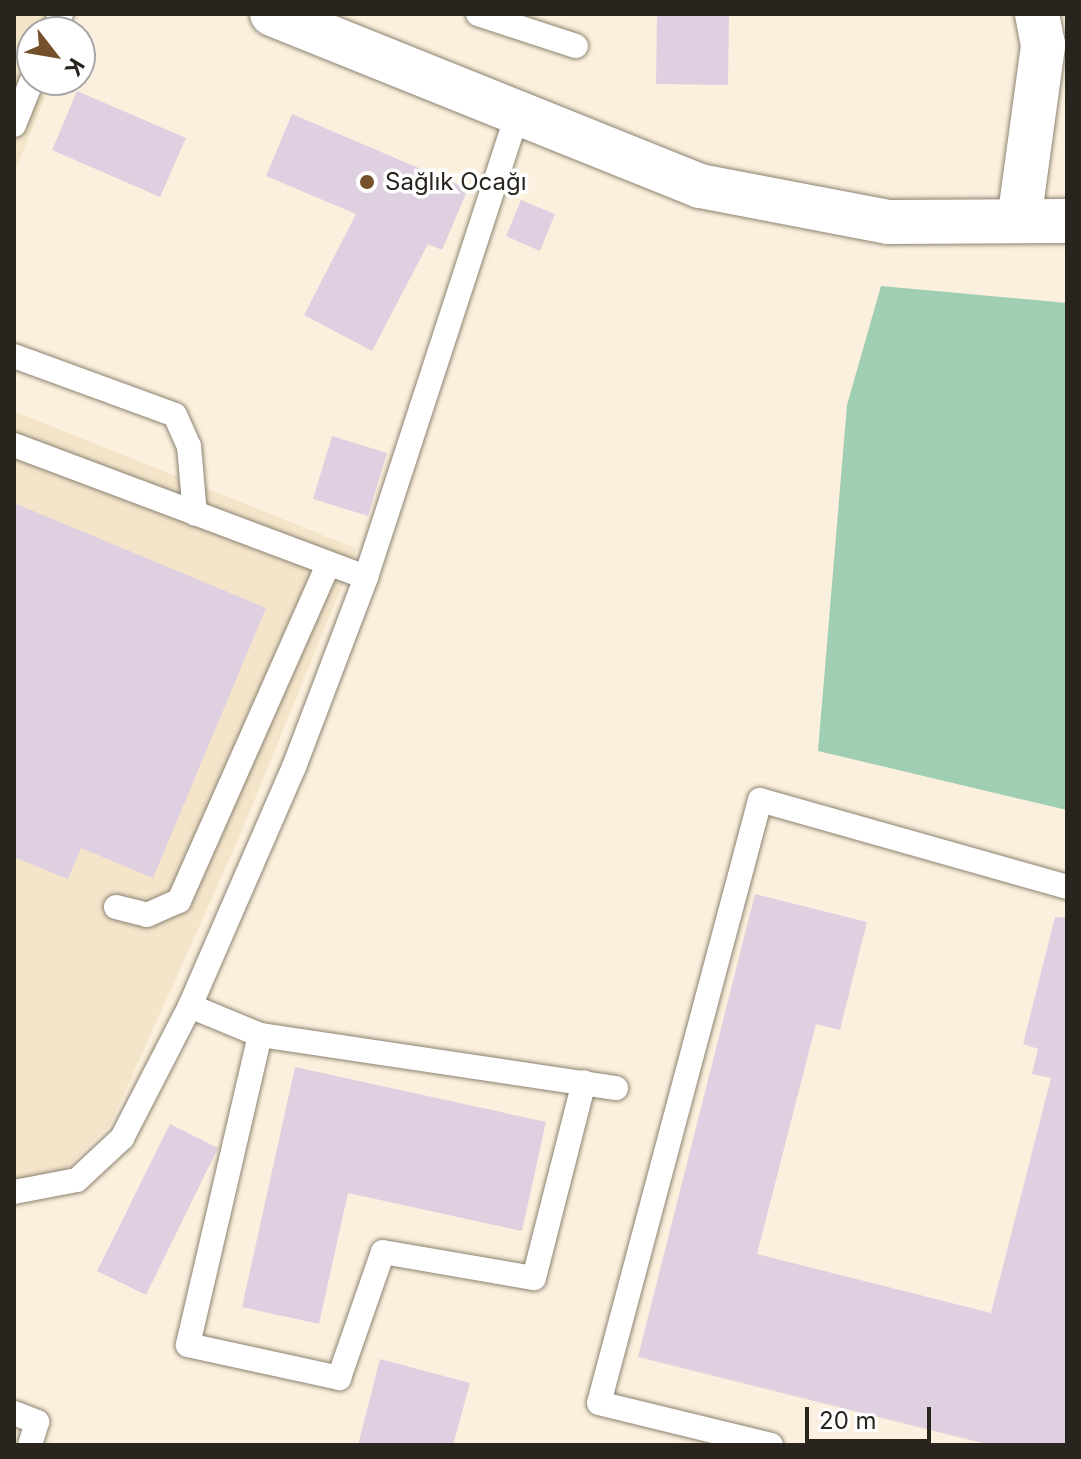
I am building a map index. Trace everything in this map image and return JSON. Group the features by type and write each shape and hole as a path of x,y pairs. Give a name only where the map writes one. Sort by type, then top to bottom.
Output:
{"street":[{"path":"272,14 700,186 888,222 1067,221"},
{"path":"1019,221 1043,45 1037,14"}],"lane":[{"path":"478,14 576,46"},
{"path":"14,125 22,96"},
{"path":"14,1192 77,1180 122,1138 190,1006 294,767 366,577 517,114"},
{"path":"14,356 175,415 189,446 195,514"},
{"path":"14,445 327,567 366,577"},
{"path":"116,907 147,915 179,901 327,567"},
{"path":"771,1445 599,1403 760,800 1067,887"},
{"path":"190,1006 260,1035 616,1088"},
{"path":"260,1035 188,1345 339,1378 383,1252 534,1278 584,1082"},
{"path":"14,1413 37,1422 30,1445"}],"shaded area":[{"path":"14,14 53,14 58,16 16,16 16,96 45,96 14,173"},
{"path":"14,411 357,549 238,840 110,1125 46,1188 14,1178"}],"green space":[{"path":"881,286 1067,303 1067,810 818,751 847,405"}],"building":[{"path":"657,14 729,14 728,85 656,84"},
{"path":"75,96 89,96 186,138 160,197 52,150"},
{"path":"292,114 468,189 442,250 428,244 372,351 304,315 356,214 266,176"},
{"path":"521,200 555,214 540,251 506,236"},
{"path":"332,436 387,453 368,516 313,499"},
{"path":"14,503 266,608 153,878 81,848 68,879 14,857"},
{"path":"755,894 867,922 840,1030 816,1024 757,1254 991,1313 1051,1078 1032,1074 1038,1049 1023,1044 1055,917 1067,918 1067,1445 990,1445 638,1357"},
{"path":"295,1067 546,1122 522,1231 348,1193 319,1324 242,1307"},
{"path":"170,1124 218,1148 146,1295 97,1271"},
{"path":"380,1359 470,1383 453,1445 358,1445"}],"place":[{"name":"Sağlık Ocağı","path":"367,182"}]}
